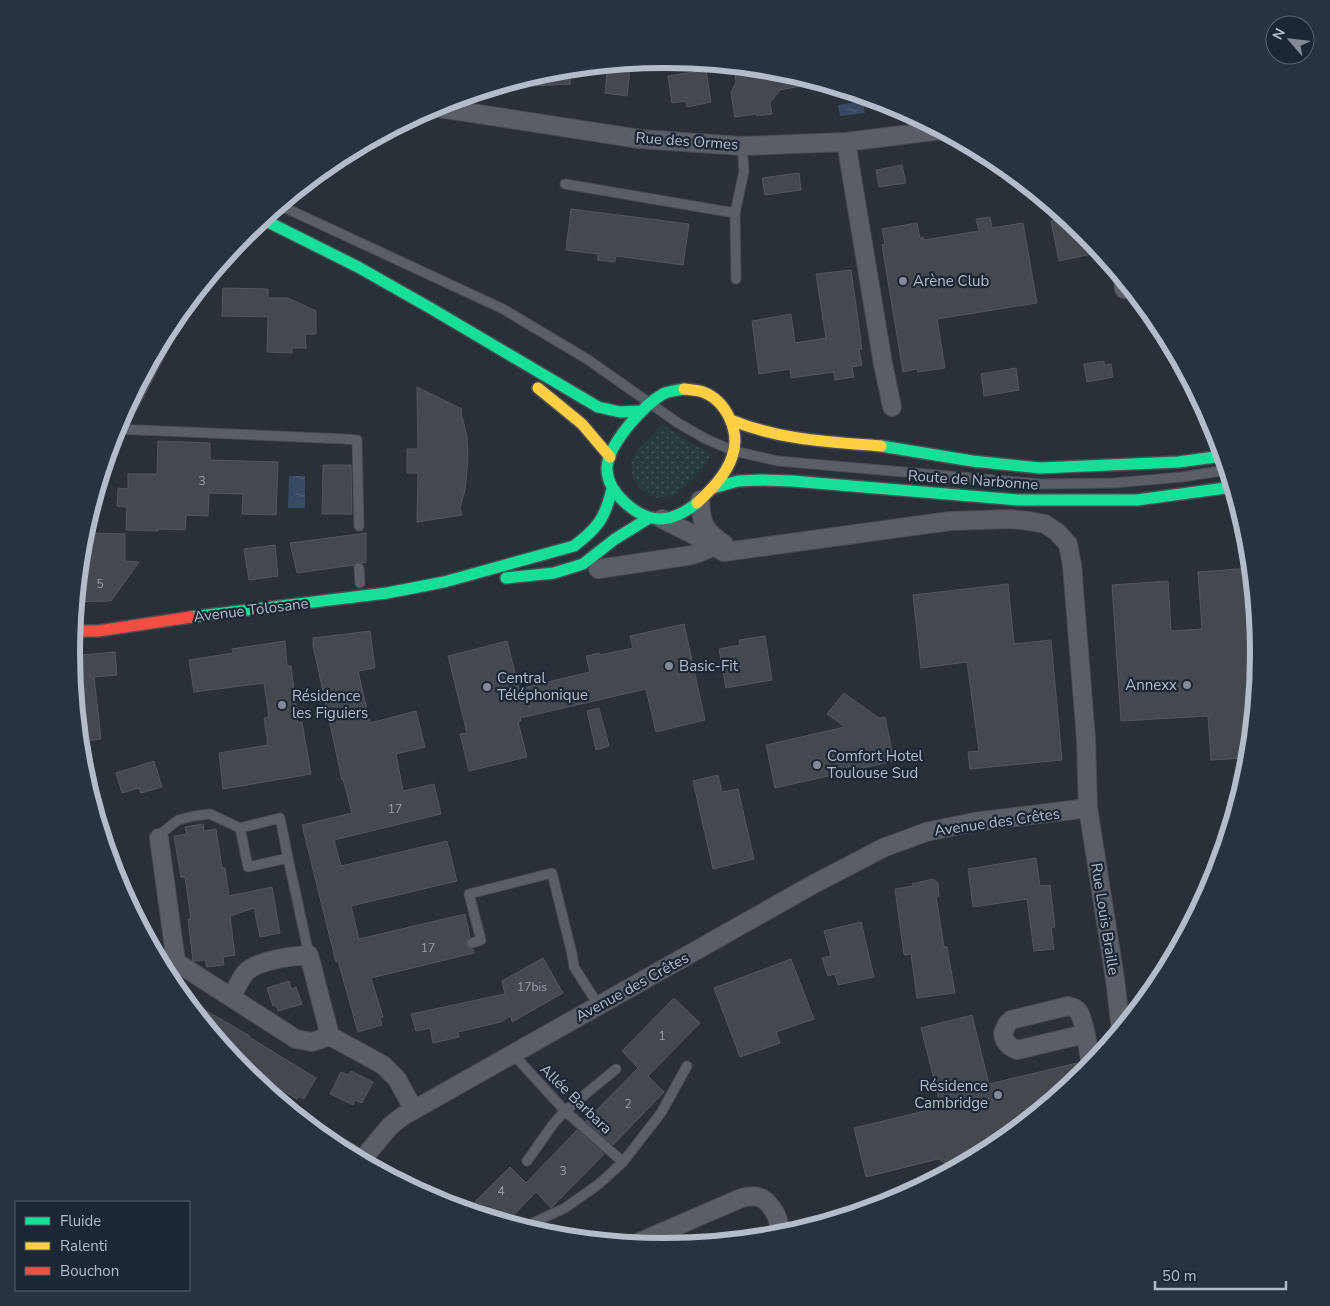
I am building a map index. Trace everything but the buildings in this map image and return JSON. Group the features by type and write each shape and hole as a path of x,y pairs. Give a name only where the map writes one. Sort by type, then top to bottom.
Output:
{"main road":[{"path":"269,222 358,267 598,407 620,412 641,411"},
{"path":"432,309 515,371"},
{"path":"530,382 582,424 610,456"},
{"path":"684,389 702,392 718,402 727,411 735,438 734,451 726,469 707,494 684,512 656,518 626,503 612,489 607,466 610,456 622,435 641,411 651,403 665,394 684,389"},
{"name":"Route de Narbonne","path":"731,420 750,428 785,437 889,447 972,461 1040,468 1178,462 1216,457"},
{"name":"Route de Narbonne","path":"707,494 738,481 760,480 1019,500 1137,500 1227,488"},
{"name":"Avenue Tolosane","path":"429,586 574,546 590,534 600,522 608,506 612,489"},
{"name":"Avenue Tolosane","path":"81,631 98,631 429,586 554,573 583,564 615,539 656,518"}],"street":[{"name":"Rue des Ormes","path":"448,109 640,138 742,146 846,142 917,125"},
{"path":"846,142 883,364 892,407"},
{"path":"707,494 701,516 704,524 716,539 736,550"},
{"path":"656,518 692,534 724,552 950,522 1011,519 1046,524 1058,532 1068,544 1072,565 1086,739 1088,808"},
{"name":"Avenue Tolosane","path":"598,569 693,556 711,546"},
{"name":"Avenue des Crêtes","path":"366,1156 390,1126 414,1110 812,885 883,848 926,832 974,822 1088,808"},
{"name":"Rue Louis Braille","path":"1088,808 1120,1021"},
{"path":"159,838 176,962 296,1039 312,1042 330,1036"},
{"path":"231,996 251,968 292,956 309,955 330,1036 383,1065 397,1080 414,1110"},
{"path":"1085,1034 1089,1056"},
{"path":"650,1238 739,1199 751,1196 763,1199 773,1211 778,1222 778,1227"}],"lane":[{"path":"736,279 735,213 744,171 742,146"},
{"path":"565,184 735,213"},
{"path":"285,208 503,309 587,360 678,423 706,439 734,451 778,461 1042,484 1113,483 1221,471"},
{"path":"123,432 357,440 359,526"},
{"path":"359,568 360,583"},
{"name":"Avenue Tolosane","path":"554,573 598,569"},
{"path":"159,838 162,832 178,820 194,816 210,814 240,828 280,818 309,955"},
{"path":"240,828 248,867 288,858"},
{"path":"472,943 481,940 469,894 552,873 574,967 599,1006"},
{"name":"Allée Barbara","path":"513,1054 565,1111 622,1162"},
{"path":"533,1223 565,1208 599,1184 622,1162 661,1113 687,1066"},
{"path":"527,1161 554,1122 616,1069"}],"green space":[{"path":"663,424 699,448 712,454 703,468 676,495 656,498 641,490 633,478 631,462 638,449"}],"water":[{"path":"860,101 863,103 865,113 840,116 838,105"},
{"path":"289,476 305,476 305,508 288,508"}],"traffic: fast":[{"path":"269,222 358,267 598,407 620,412 641,411"},
{"path":"684,389 665,393 638,415 628,426 613,449 608,460 607,470 612,487 625,503 650,518 664,519 675,516 697,503"},
{"path":"881,446 972,461 1040,468 1178,462 1216,457"},
{"path":"713,488 738,481 760,480 1019,500 1137,500 1227,488"},
{"path":"191,617 387,593 444,582 574,546 595,528 603,515 612,489"},
{"path":"506,578 554,573 583,564 615,539 649,518"}],"traffic: slow":[{"path":"538,388 582,424 610,457"},
{"path":"684,389 696,390 712,396 725,410 730,419 735,438 732,457 726,470 697,503"},
{"path":"731,420 749,427 786,436 881,446"}],"traffic: jam":[{"path":"81,631 98,631 191,617"}],"place":[{"name":"Arène Club","path":"903,281"},
{"name":"Basic-Fit","path":"669,666"},
{"name":"Annexx","path":"1187,685"},
{"name":"Central Téléphonique","path":"487,687"},
{"name":"Résidence les Figuiers","path":"282,705"},
{"name":"Comfort Hotel Toulouse Sud","path":"817,765"},
{"name":"Résidence Cambridge","path":"998,1095"}]}
